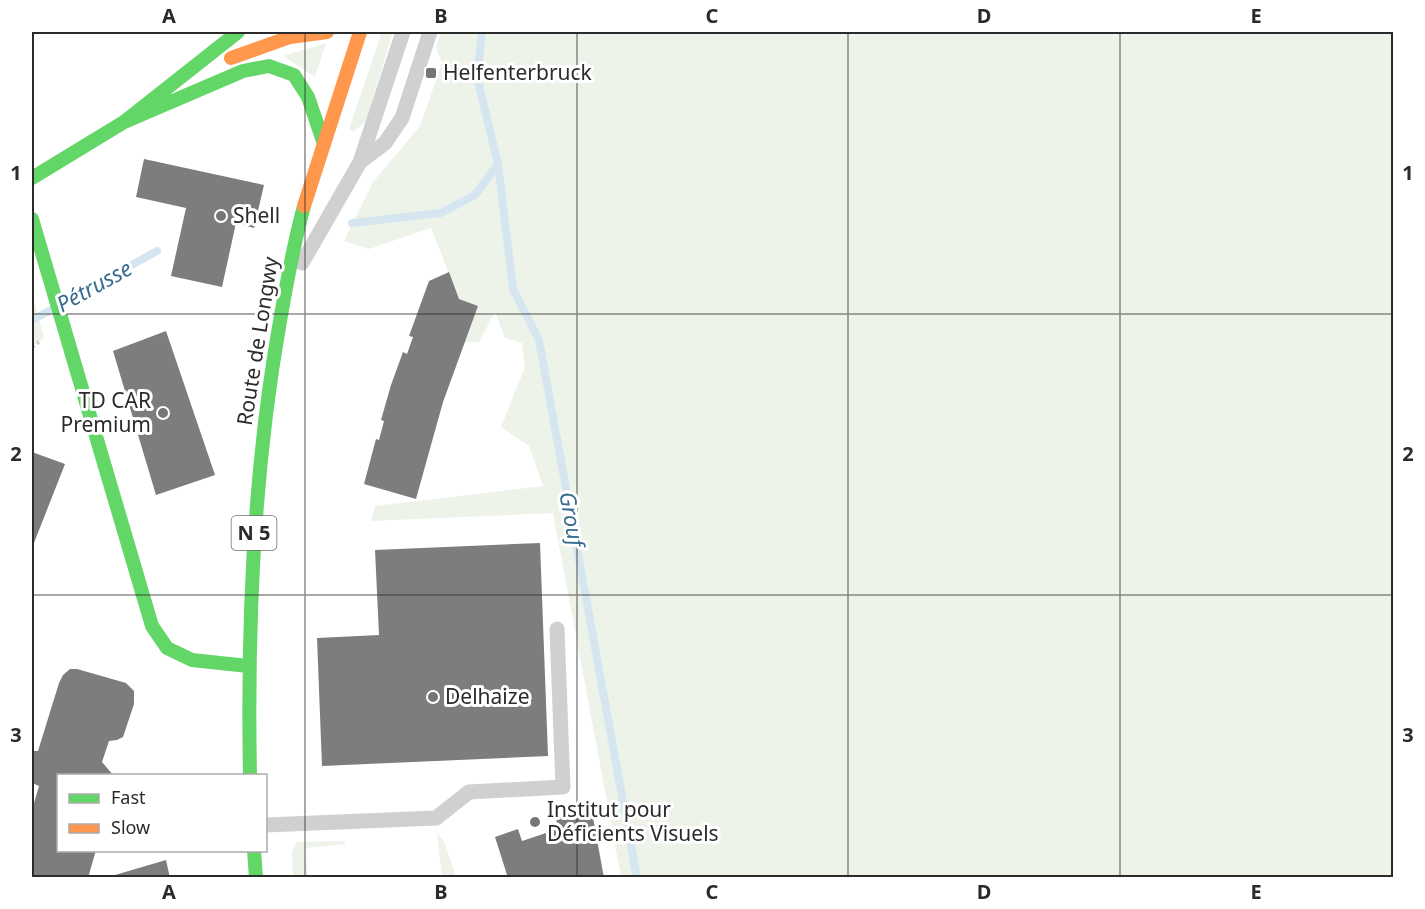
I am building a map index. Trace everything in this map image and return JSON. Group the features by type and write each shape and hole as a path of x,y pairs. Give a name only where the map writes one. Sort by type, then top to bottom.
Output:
{"main road":[{"path":"124,122 238,32"},
{"path":"32,178 234,57 290,38 327,32"},
{"name":"Route de Longwy","path":"250,774 247,714 255,507 274,358 300,219 360,32"},
{"path":"124,122 243,71 268,66 294,75 308,97 324,144"},
{"path":"32,219 152,626 167,648 192,660 248,666"},
{"path":"254,852 256,878"}],"lane":[{"path":"286,292 360,162 403,32"},
{"path":"360,162 385,143 402,118 430,32"},
{"path":"267,825 436,818 469,792 563,787 557,629"}],"shaded area":[{"path":"382,32 393,32 366,121 353,132 349,129"},
{"path":"441,32 1393,32 1393,877 621,877 553,513 371,521 375,506 543,486 529,446 501,427 525,367 522,343 505,338 495,312 479,342 465,342 478,306 459,299 431,228 369,249 344,241 373,182 420,126 442,63 436,47"},
{"path":"326,43 315,77 283,56"},
{"path":"32,292 44,338 32,347"},
{"path":"437,833 444,841 456,877 442,877"},
{"path":"345,841 345,844 305,848 308,877 293,877 292,852 297,842"}],"building":[{"name":"Shell","path":"144,159 264,185 254,228 236,223 222,287 171,276 186,208 136,197"},
{"path":"449,272 459,299 478,306 443,402 416,499 364,484 376,439 379,440 384,421 381,420 391,385 403,352 407,354 413,337 409,336 429,281"},
{"name":"TD CAR Premium","path":"166,331 215,475 156,495 113,351"},
{"path":"32,452 65,464 32,548"},
{"name":"Delhaize","path":"540,543 548,756 322,766 317,638 379,635 375,550"},
{"path":"70,669 77,669 126,683 134,691 134,704 123,737 109,741 102,762 112,774 57,774 57,852 95,852 88,878 32,878 32,810 39,786 32,783 32,751 38,751 63,675"},
{"path":"592,812 604,878 508,878 495,837 518,829 522,841 558,829 556,818"},
{"path":"166,860 170,878 115,878 115,875"}],"waterway":[{"name":"Grouf","path":"482,32 477,77 498,164 513,289 539,340 637,878"},
{"name":"Pétrusse","path":"352,223 441,213 475,195 498,164"},
{"name":"Pétrusse","path":"64,302 157,251"},
{"name":"Pétrusse","path":"32,320 51,310"}],"traffic: fast":[{"path":"32,178 124,122 238,32"},
{"path":"124,122 243,71 269,66 294,75 308,97 324,144"},
{"path":"250,774 251,607 263,438 279,327 304,206"},
{"path":"32,219 152,626 167,648 192,660 248,666"},
{"path":"254,852 256,878"}],"traffic: slow":[{"path":"231,58 290,37 327,32"},
{"path":"304,206 360,32"}],"place":[{"name":"Helfenterbruck","path":"431,73"},
{"name":"Shell","path":"221,216"},
{"name":"TD CAR Premium","path":"163,413"},
{"name":"Delhaize","path":"433,697"},
{"name":"Institut pour Déficients Visuels","path":"535,822"}]}
